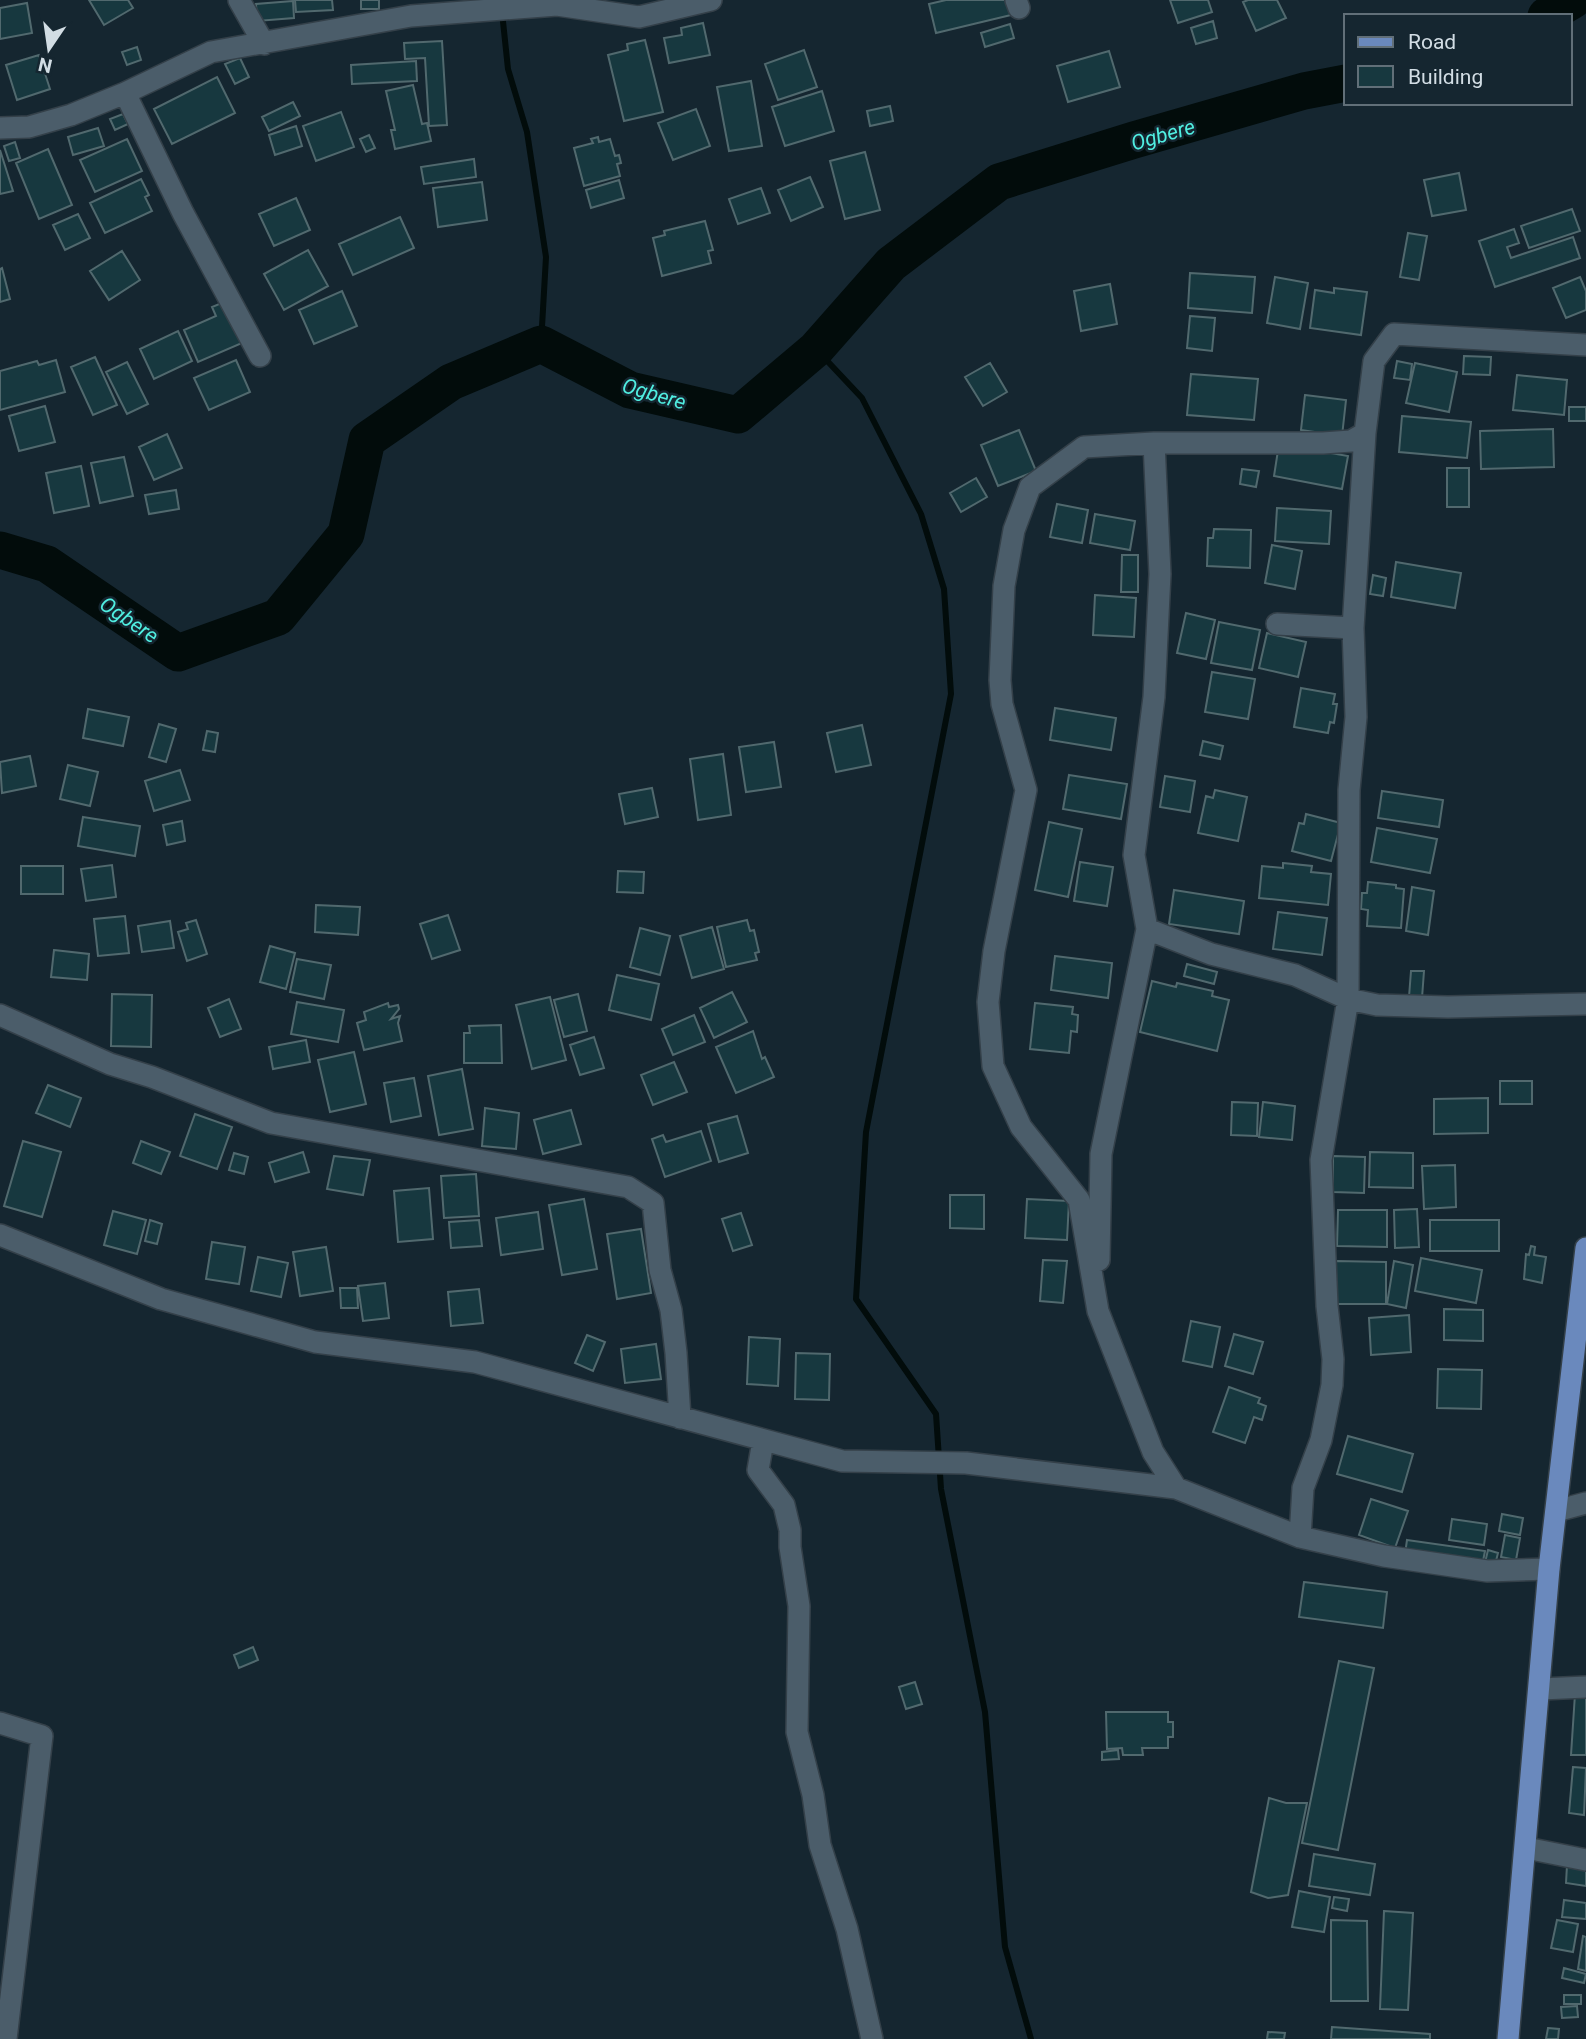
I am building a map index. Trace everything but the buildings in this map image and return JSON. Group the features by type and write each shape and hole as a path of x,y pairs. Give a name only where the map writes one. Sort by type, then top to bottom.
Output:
{"main road":[{"path":"1508,2039 1541,1689 1549,1569 1586,1248"}],"street":[{"path":"239,0 264,44"},
{"path":"0,128 29,127 71,115 211,52 411,16 557,5 639,18 711,0"},
{"path":"125,93 183,213 260,356"},
{"path":"1300,1537 1303,1488 1321,1440 1332,1385 1333,1359 1327,1306 1321,1160 1348,999 1349,790 1356,717 1353,628 1366,433 1374,361 1394,334 1586,345"},
{"path":"1176,1488 1153,1452 1098,1311 1079,1200 1021,1127 993,1066 988,1002 994,951 1026,790 1002,704 1000,680 1004,586 1014,530 1030,487 1084,447 1154,443 1323,443 1351,441 1366,433"},
{"path":"1098,1311 1101,1154 1147,929 1134,855 1154,697 1160,574 1154,443"},
{"path":"1277,624 1353,628"},
{"path":"1147,929 1211,954 1295,975 1348,999 1377,1004 1448,1007 1586,1004"},
{"path":"0,1015 110,1064 152,1077 271,1123 481,1158 628,1187 645,1195 653,1203 660,1270 671,1310 680,1419"},
{"path":"0,1235 161,1299 302,1339 475,1362 842,1461 966,1462 1176,1488 1300,1537 1384,1556 1487,1571 1549,1569"},
{"path":"763,1441 758,1470 784,1505 800,1606 797,1731 813,1795 820,1845 847,1929 873,2039"},
{"path":"1556,1511 1586,1503"},
{"path":"1541,1689 1586,1687"},
{"path":"0,1723 42,1736 6,2039"},
{"path":"1526,1848 1586,1860"}],"waterway":[{"name":"Ogbere","path":"1549,14 1573,0"},
{"path":"502,12 508,69 527,132 546,257 541,344"},
{"name":"Ogbere","path":"0,550 47,564 178,653 278,617 346,534 367,440 451,382 541,344 630,390 738,415 816,349 891,264 999,182 1304,91 1344,83"},
{"path":"816,349 862,398 921,514 944,589 951,694 866,1132 856,1299 936,1414 941,1489 985,1712 1005,1947 1031,2039"}]}
